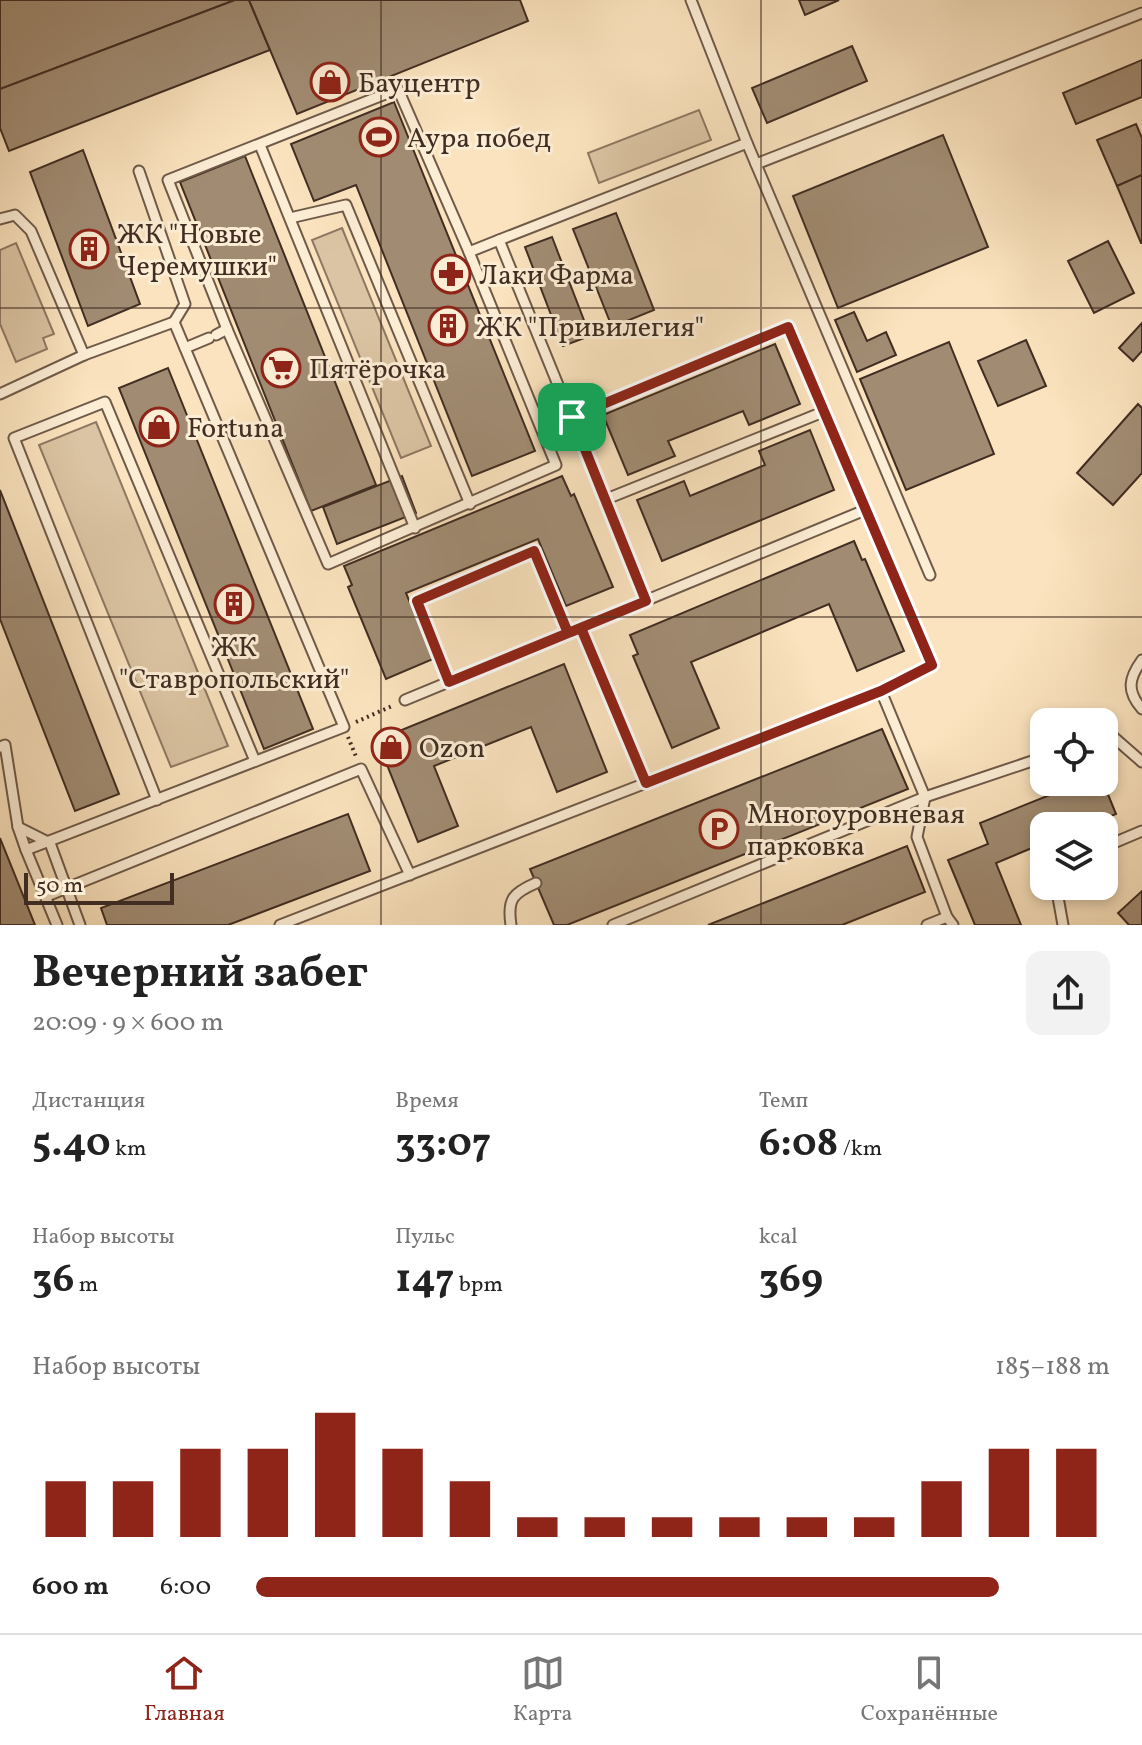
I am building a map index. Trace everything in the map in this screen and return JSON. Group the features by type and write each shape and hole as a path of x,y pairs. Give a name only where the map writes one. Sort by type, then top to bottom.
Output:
{"lane":[{"path":"691,0 747,143 930,575"},
{"path":"756,164 1142,13"},
{"path":"398,89 556,465 328,564 227,329 168,180 260,145 398,89"},
{"path":"469,252 747,143"},
{"path":"260,145 415,528"},
{"path":"0,394 84,355 174,322 185,304 139,171"},
{"path":"290,218 346,205 470,504"},
{"path":"0,219 15,215 31,231 84,355"},
{"path":"499,240 646,601"},
{"path":"26,850 344,727 174,322"},
{"path":"280,925 881,691 932,665 788,327 572,417"},
{"path":"185,348 227,329"},
{"path":"157,800 14,438 105,402 255,761"},
{"path":"604,500 823,412"},
{"path":"405,700 865,510"},
{"path":"449,682 417,601 534,551 568,633"},
{"path":"581,628 646,783"},
{"path":"1142,660 1129,686 1142,709"},
{"path":"881,691 925,797 917,837 950,921 927,925"},
{"path":"0,734 18,827 57,925"},
{"path":"1118,741 1142,762"},
{"path":"613,925 925,797 1030,762"},
{"path":"47,896 361,769 410,875"},
{"path":"18,827 50,843 80,925"},
{"path":"1118,841 1142,831"},
{"path":"511,925 511,899 536,883"},
{"path":"1059,900 1063,925"}],"path":[{"path":"361,769 344,727 405,700"}],"shaded area":[{"path":"699,110 711,140 599,183 588,153"},
{"path":"342,228 431,446 401,458 312,240"},
{"path":"16,243 54,334 43,338 47,349 16,362 0,324 0,250"},
{"path":"96,422 228,746 171,767 39,445"}],"building":[{"path":"0,0 235,0 0,89"},
{"path":"235,0 249,0 270,50 9,151 0,128 0,89"},
{"name":"Бауцентр","path":"249,0 520,0 528,21 297,114"},
{"path":"799,0 839,0 805,15"},
{"path":"852,46 867,81 767,123 752,88"},
{"path":"1142,60 1142,97 1076,124 1063,93"},
{"name":"ЖК \"Привилегия\"","path":"394,102 535,451 472,476 356,185 314,201 291,144"},
{"path":"1136,124 1142,138 1142,175 1117,186 1097,140"},
{"path":"943,135 988,247 838,308 793,196"},
{"name":"ЖК \"Новые Черемушки\"","path":"83,150 140,304 88,326 30,172"},
{"path":"245,156 376,485 311,511 180,182"},
{"path":"1142,175 1142,243 1141,243 1117,186"},
{"path":"616,213 654,310 612,327 573,229"},
{"path":"552,237 590,336 563,346 525,247"},
{"path":"1108,241 1134,293 1094,313 1068,261"},
{"path":"854,312 867,341 886,332 896,355 857,372 835,320"},
{"path":"1142,323 1142,351 1133,361 1119,348"},
{"path":"1026,340 1046,386 998,406 978,361"},
{"path":"949,342 994,454 906,490 860,379"},
{"path":"775,344 800,404 749,425 743,411 668,441 675,456 628,475 603,415"},
{"name":"ЖК \"Ставропольский\"","path":"168,368 313,729 264,749 119,388"},
{"path":"1138,404 1142,408 1142,473 1113,505 1077,473"},
{"path":"810,430 834,490 662,561 637,500 684,481 690,496 765,465 759,451"},
{"path":"402,476 416,513 337,544 323,507"},
{"path":"562,476 571,496 574,494 613,587 566,606 538,539 406,593 433,659 386,679 348,587 352,585 344,566"},
{"name":"ЖК \"Ставропольский\"","path":"0,490 119,794 75,811 0,619"},
{"path":"854,541 862,560 865,559 904,651 857,671 829,604 691,662 719,728 672,748 633,656 638,654 630,635"},
{"path":"564,664 607,772 557,792 531,727 434,766 458,826 418,842 377,740"},
{"name":"Многоуровневая парковка","path":"882,729 908,789 567,925 554,925 530,869"},
{"path":"1047,796 1109,796 1115,812 1030,812 1030,849 996,863 1021,925 975,925 948,860 988,844 980,823"},
{"path":"348,814 370,871 228,925 107,925 101,908"},
{"path":"0,838 35,925 0,925"},
{"path":"907,846 925,892 842,925 708,925"},
{"path":"1142,891 1142,925 1129,925 1118,913"}],"place":[{"name":"Бауцентр","path":"330,82"},
{"name":"Аура побед","path":"379,137"},
{"name":"ЖК \"Новые Черемушки\"","path":"89,249"},
{"name":"Лаки Фарма","path":"451,274"},
{"name":"ЖК \"Привилегия\"","path":"448,326"},
{"name":"Пятёрочка","path":"281,368"},
{"name":"Fortuna","path":"159,427"},
{"name":"ЖК \"Ставропольский\"","path":"234,604"},
{"name":"Ozon","path":"391,747"},
{"name":"Многоуровневая парковка","path":"719,829"}],"route":[{"path":"572,417 646,601 581,628 449,682 417,601 534,551 568,633 581,628 646,783 881,691 932,665 788,327 572,417"}]}
